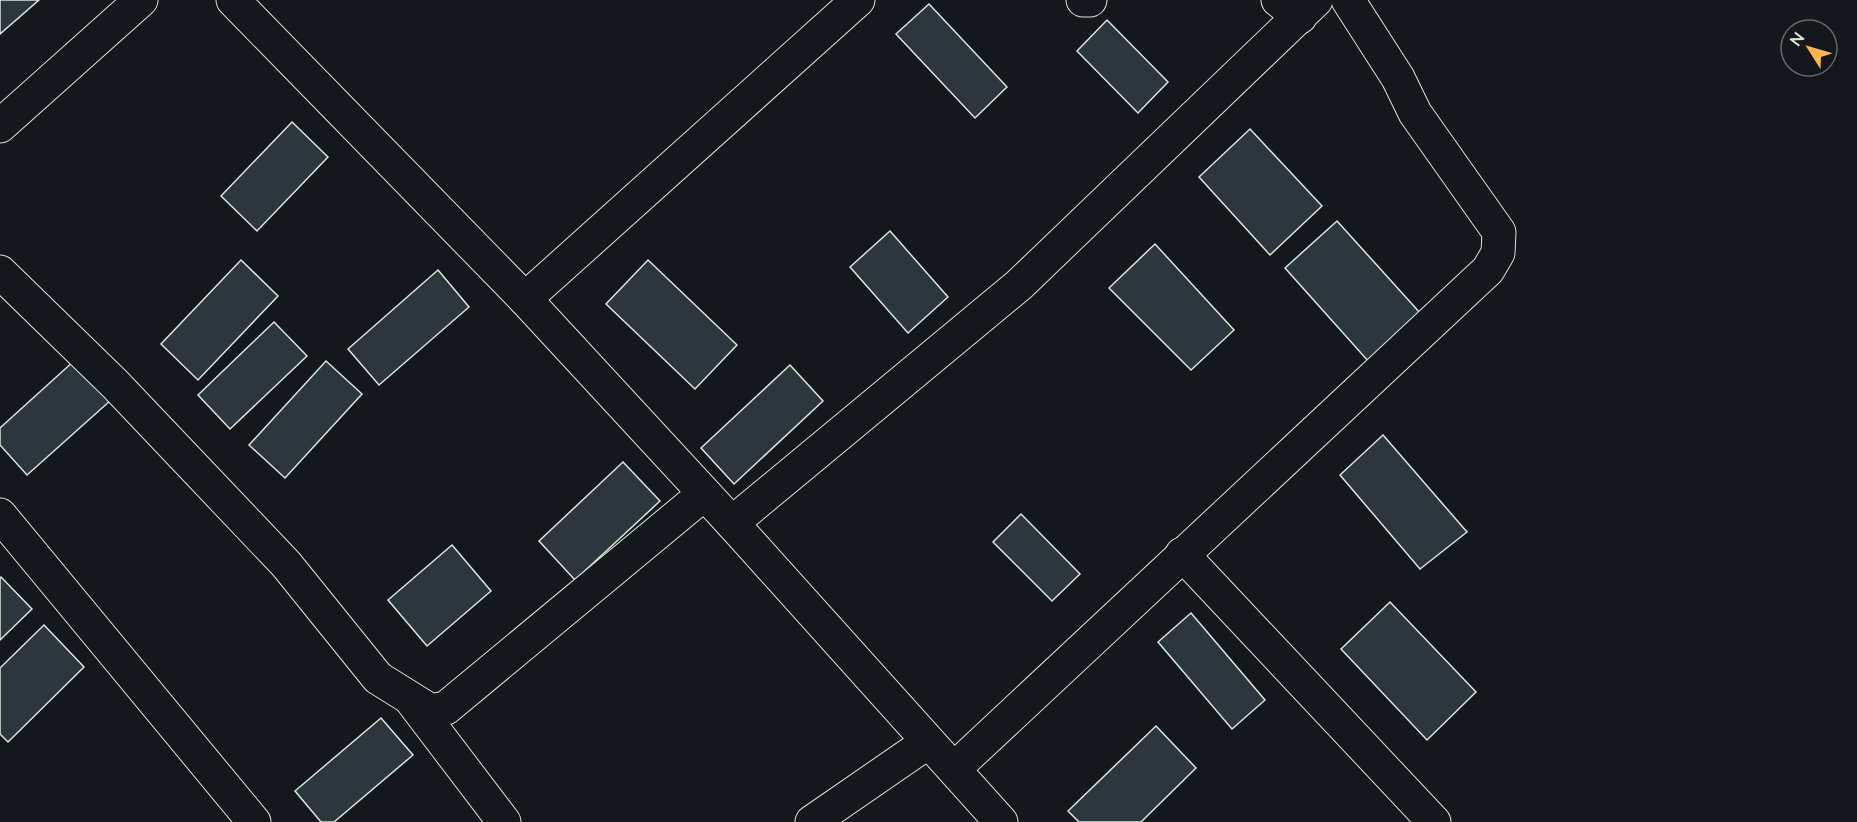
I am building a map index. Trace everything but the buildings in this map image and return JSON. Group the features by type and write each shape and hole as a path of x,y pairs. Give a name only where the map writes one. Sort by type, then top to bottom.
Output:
{"street":[{"path":"0,126 141,0"},
{"path":"233,0 525,299 732,523 1001,822"},
{"path":"525,299 858,0"},
{"path":"1083,0 1090,0"},
{"path":"954,769 1488,270 1498,253 1499,232 1415,113 1398,78 1348,0"},
{"path":"732,523 1019,285 1298,6"},
{"path":"0,272 115,384 286,564 378,678 431,711 446,708 704,494"},
{"path":"0,515 249,820"},
{"path":"1182,554 1434,822"},
{"path":"412,701 504,822"},
{"path":"812,822 928,742"}]}
